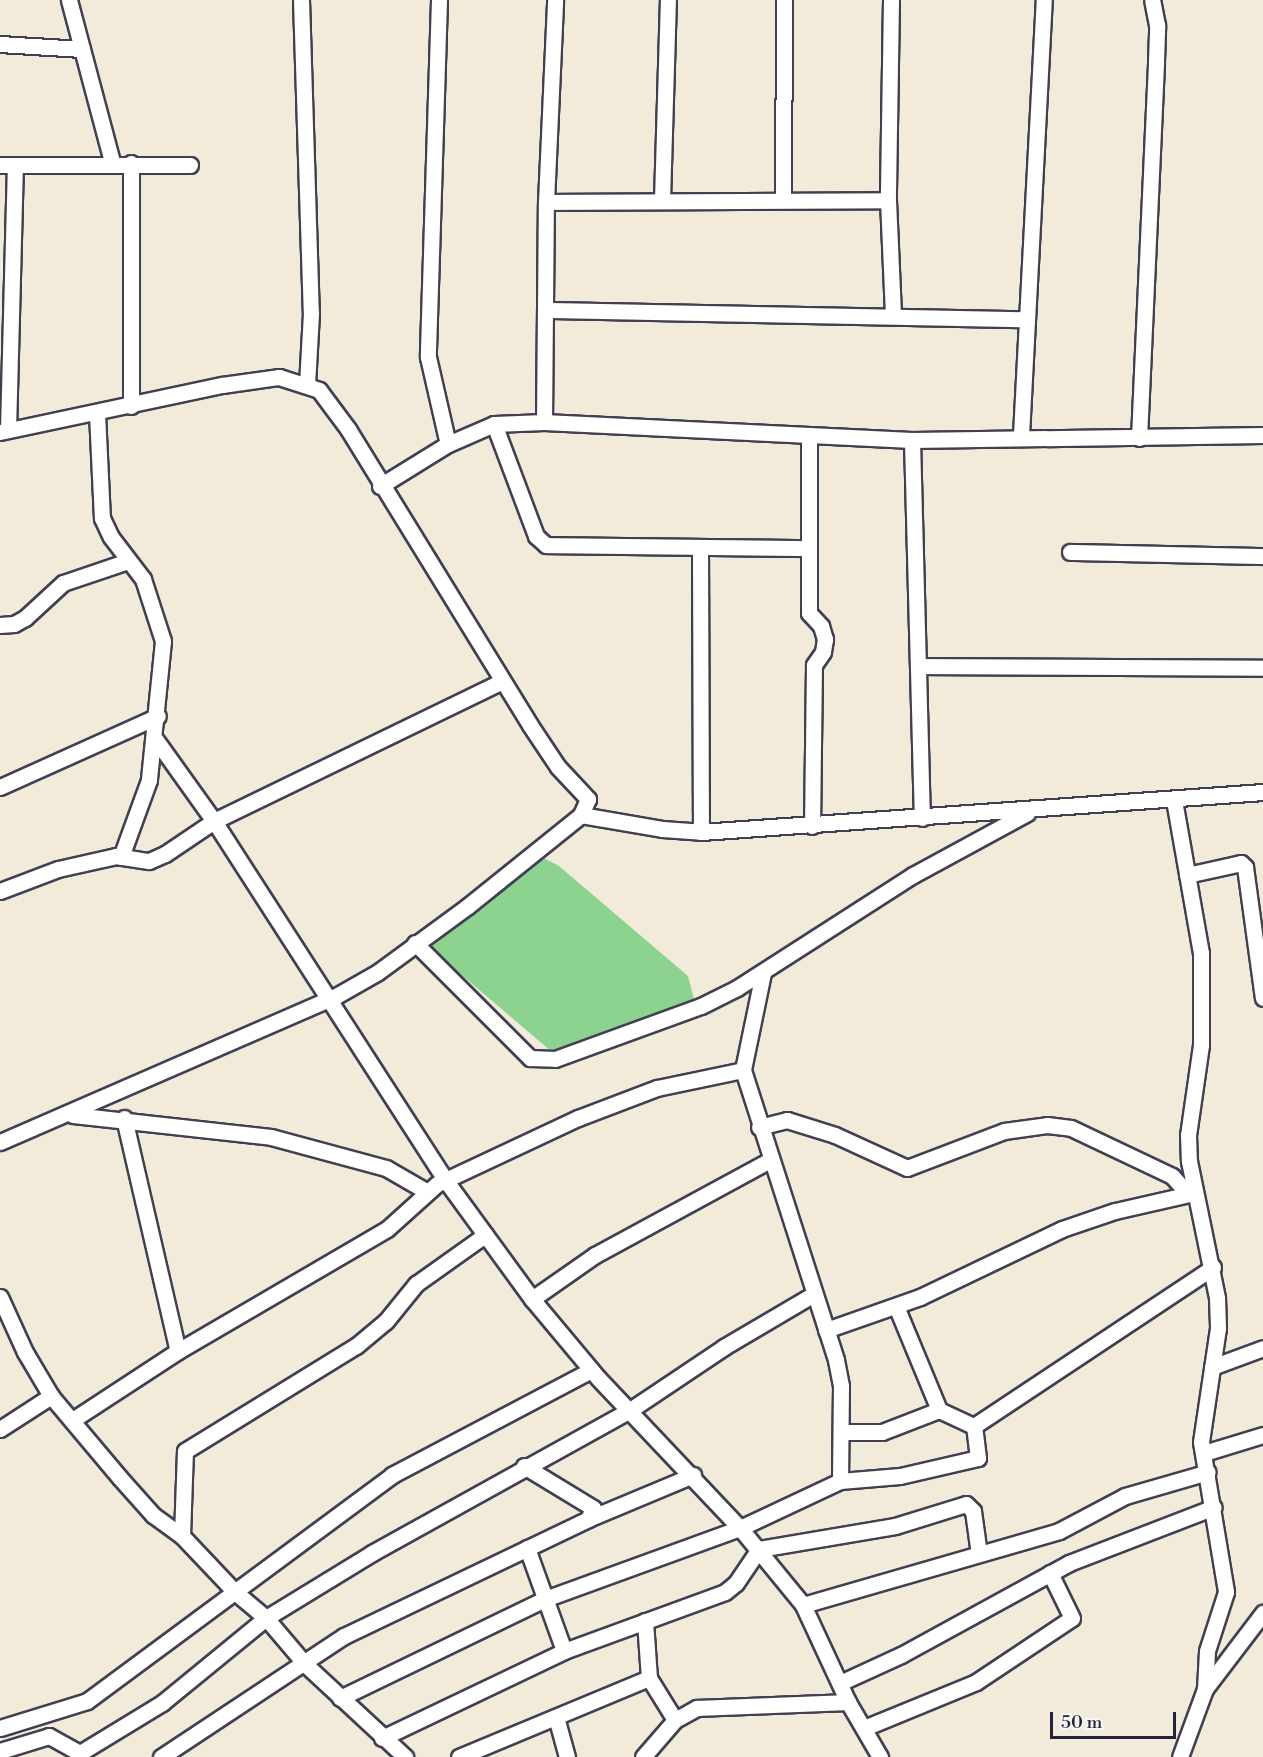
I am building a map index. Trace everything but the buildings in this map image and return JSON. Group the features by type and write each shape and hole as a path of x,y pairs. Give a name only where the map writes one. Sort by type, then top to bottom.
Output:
{"street":[{"path":"69,0 112,162"},
{"path":"301,0 311,313 308,384"},
{"path":"440,0 428,357 448,444"},
{"path":"544,422 546,202 555,0"},
{"path":"662,200 668,0"},
{"path":"783,199 784,0"},
{"path":"891,0 888,200 893,316"},
{"path":"1021,435 1044,0"},
{"path":"1139,438 1156,61 1157,25 1152,0"},
{"path":"0,44 82,49"},
{"path":"0,1142 70,1114 328,999 378,972 468,906 580,815 588,799 558,767 502,681 327,398 308,384 279,377 222,385 4,431 8,165 112,162 190,165"},
{"path":"131,163 131,406"},
{"path":"546,202 888,200"},
{"path":"544,310 1027,320"},
{"path":"97,413 102,518 128,561 143,579 163,641 156,740 149,780 122,857"},
{"path":"380,486 448,444 494,424 544,422 809,437 912,440 1021,435 1139,438 1263,435"},
{"path":"494,424 540,543 700,549 809,548"},
{"path":"809,437 809,613 821,626 825,639 823,652 814,665 812,826"},
{"path":"912,440 922,818"},
{"path":"700,549 701,832"},
{"path":"1070,552 1263,556"},
{"path":"0,625 15,624 25,618 63,583 128,561"},
{"path":"918,666 1263,668"},
{"path":"0,891 58,869 122,857 149,861 214,821 502,681"},
{"path":"0,787 158,716"},
{"path":"156,740 214,821 446,1181 532,1299 591,1370 740,1527 803,1605 842,1682 848,1702 869,1742 880,1757"},
{"path":"580,815 662,830 701,832 812,826 1263,792"},
{"path":"1174,800 1201,953 1201,1045 1188,1136 1191,1194 1213,1267 1218,1328 1202,1431 1226,1592 1207,1651 1205,1689"},
{"path":"415,944 530,1058 540,1061 555,1059 701,1006 763,973 913,875 1032,810"},
{"path":"1187,875 1241,863 1245,867 1263,998"},
{"path":"763,973 743,1070 759,1127 826,1330 841,1386 840,1481"},
{"path":"74,1419 178,1351 387,1229 426,1191 587,1114 667,1085 743,1070"},
{"path":"70,1114 124,1118 271,1137 386,1168 426,1191"},
{"path":"124,1118 178,1351"},
{"path":"759,1127 787,1120 835,1136 907,1168 1004,1131 1047,1125 1071,1128 1172,1176 1191,1194"},
{"path":"532,1299 595,1255 770,1160"},
{"path":"826,1330 896,1305 1062,1229 1115,1211 1191,1194"},
{"path":"182,1536 185,1451 356,1347 386,1321 416,1284 485,1235"},
{"path":"974,1426 1213,1267"},
{"path":"0,1751 49,1736 82,1755 162,1703 266,1618 525,1466 630,1410 724,1347 814,1294"},
{"path":"0,1297 25,1352 51,1396 74,1419 153,1515 182,1536 235,1592 266,1618 305,1664 405,1757"},
{"path":"896,1305 939,1410 974,1426"},
{"path":"1212,1367 1263,1348"},
{"path":"0,1728 87,1701 392,1475 591,1370"},
{"path":"0,1429 51,1396"},
{"path":"841,1432 882,1432 939,1410"},
{"path":"340,1698 545,1599 740,1527 840,1481 900,1476 978,1458 974,1426"},
{"path":"1204,1453 1263,1434"},
{"path":"525,1466 593,1508 588,1519"},
{"path":"803,1605 1059,1531 1125,1496 1208,1472"},
{"path":"161,1757 305,1664 344,1636 588,1519 693,1475"},
{"path":"382,1738 564,1651 724,1592 736,1583 759,1549 895,1526 966,1504 973,1511 979,1554"},
{"path":"842,1682 901,1655 1091,1552 1214,1507"},
{"path":"527,1548 564,1651"},
{"path":"869,1742 976,1682 1072,1618 1050,1574"},
{"path":"1179,1757 1205,1689 1263,1613"},
{"path":"645,1621 649,1678 675,1720"},
{"path":"459,1757 649,1678"},
{"path":"649,1754 675,1720 697,1708 848,1702"},
{"path":"556,1717 567,1757"}],"green space":[{"path":"542,857 559,866 688,976 694,999 552,1052 430,948"}]}
